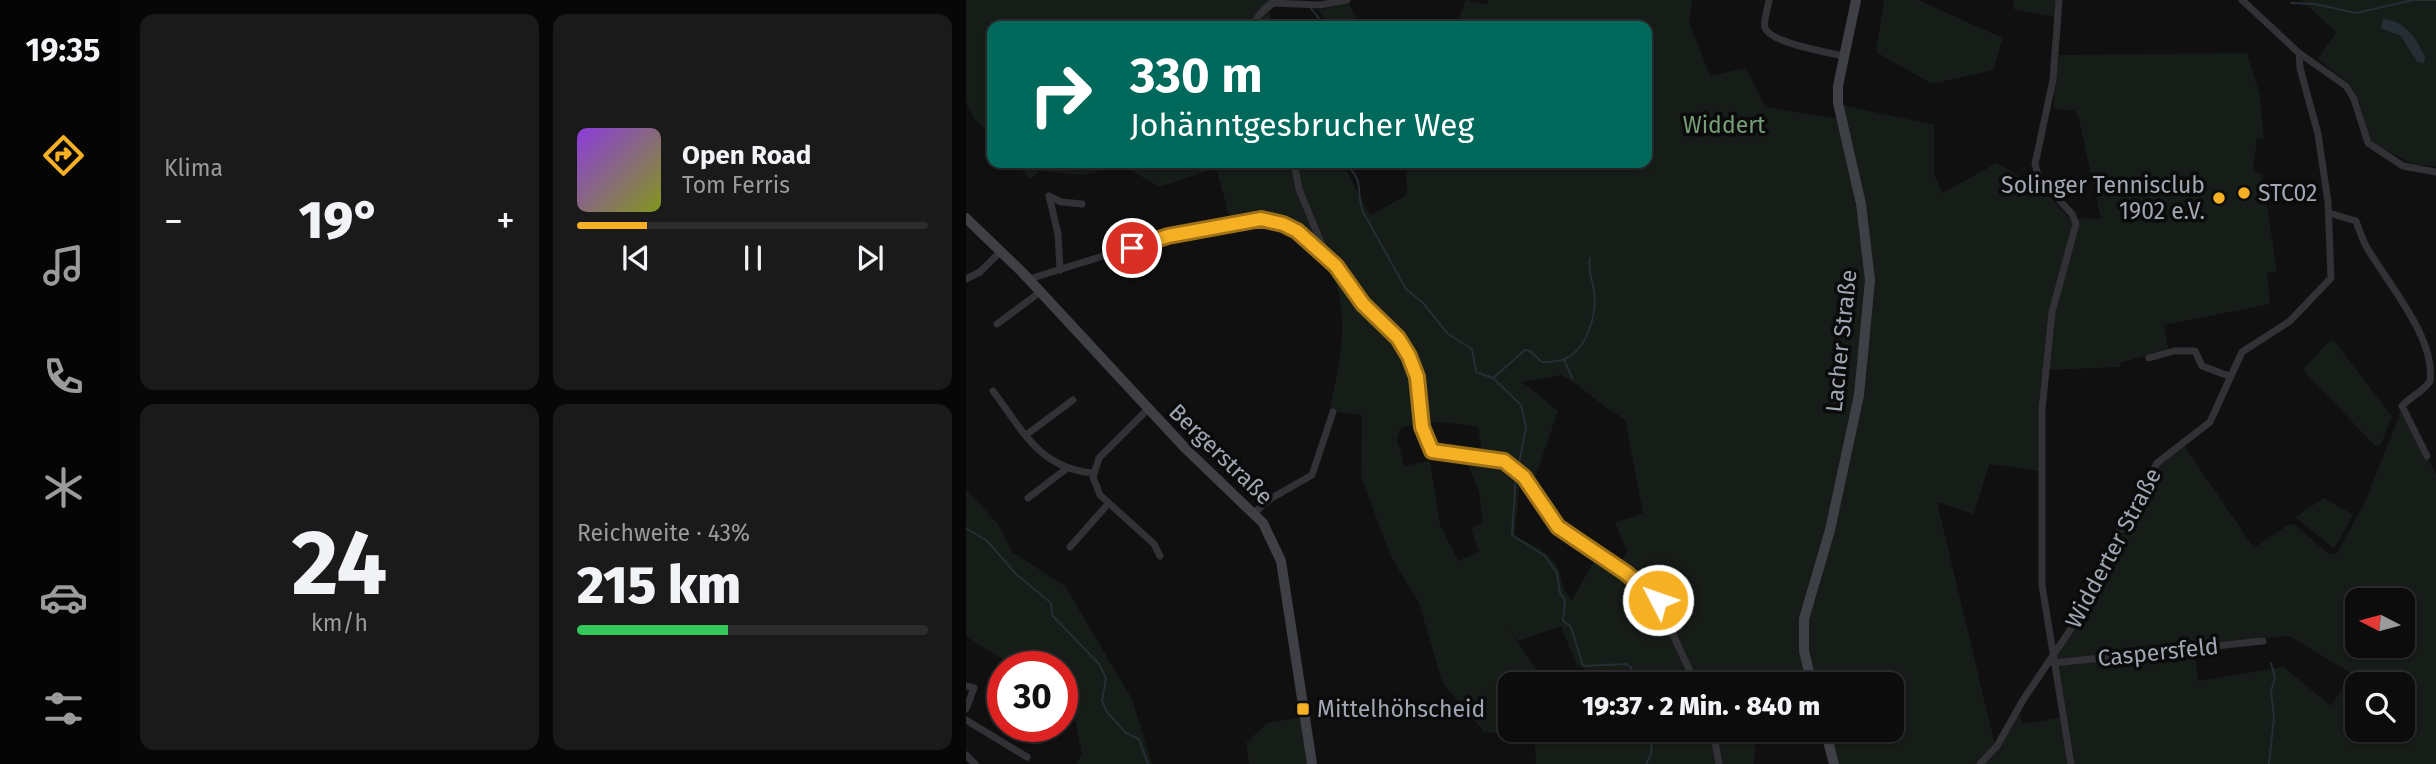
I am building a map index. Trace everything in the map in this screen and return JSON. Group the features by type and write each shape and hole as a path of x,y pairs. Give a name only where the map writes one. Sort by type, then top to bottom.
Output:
{"street":[{"path":"1255,21 1273,3 1315,5 1348,0"},
{"path":"1769,0 1764,23 1772,35 1843,56"},
{"name":"Lacher Straße","path":"1809,672 1804,650 1804,619 1830,530 1859,395 1870,280 1861,204 1838,103 1843,56 1856,0"},
{"path":"2059,0 2053,80 2035,160 2039,178 2072,214 2076,224 2052,312 2042,410 2041,574 2052,661 2071,764"},
{"path":"2242,0 2299,53 2334,75 2350,92 2368,143 2403,166 2436,172"},
{"name":"Widderter Straße","path":"1980,764 1997,746 2091,599 2119,531 2156,466 2169,451 2210,422 2242,352 2290,321 2329,282 2332,274 2327,243 2329,213 2318,134 2300,68 2299,53"},
{"path":"1295,168 1299,189 1327,258"},
{"path":"1060,270 1058,234 1049,196 1061,202 1082,204"},
{"path":"2329,213 2356,221 2367,248 2389,273 2400,294 2417,310 2432,342 2435,357 2432,377 2402,407 2427,456"},
{"name":"Bergerstraße","path":"966,218 1029,279 1148,409 1255,512 1270,534 1281,561 1312,764"},
{"path":"1029,279 1168,236 1261,219 1290,227 1327,258 1363,304 1398,338 1417,377 1422,427 1432,451 1494,458 1517,471 1558,527 1626,573 1658,600 1691,672"},
{"path":"966,279 980,272 1001,251"},
{"path":"997,324 1040,292"},
{"path":"2149,358 2174,351 2195,351 2202,366 2229,376"},
{"path":"993,391 1046,458 1066,469 1093,472"},
{"path":"1026,435 1073,400"},
{"path":"1148,409 1102,454 1093,472 1096,488 1108,504 1154,544 1160,556"},
{"path":"1255,512 1270,499 1312,475 1333,412"},
{"path":"1028,498 1066,469"},
{"path":"1070,547 1108,504"},
{"name":"Caspersfeld","path":"2052,661 2263,641"},
{"path":"966,709 971,686"},
{"path":"966,720 1027,757"},
{"path":"1715,742 1719,764"},
{"path":"1828,742 1834,764"},
{"path":"966,755 975,764"}],"green space":[{"path":"966,0 1266,0 1272,21 987,21 987,132 973,117 966,101"},
{"name":"Widdert","path":"1466,0 1487,5 1488,0 1692,0 1689,22 1710,76 1746,68 1765,107 1839,119 1868,268 1857,394 1828,529 1800,623 1807,672 1586,672 1584,667 1577,666 1561,626 1518,641 1507,626 1538,672 1498,672 1498,733 1484,732 1442,682 1419,603 1391,557 1361,477 1362,415 1329,411 1342,336 1340,298 1335,280 1321,258 1281,225 1280,218 1264,214 1231,222 1216,168 1345,168 1370,215 1407,195 1406,168 1652,168 1652,21 1458,21","holes":["1562,375 1625,419 1643,513 1615,523 1627,551 1617,569 1596,557 1572,600 1563,587 1557,566 1549,556 1516,537 1520,477 1502,465 1465,457 1479,492 1483,523 1471,528 1479,552 1458,561 1440,525 1430,461 1404,466 1397,439 1400,429 1419,423 1439,422 1478,427 1482,452 1505,455 1532,487 1558,411 1522,382"]},
{"path":"1884,0 1918,0 2003,38 1993,70 1932,84 1876,52"},
{"path":"2014,0 2057,0 2055,17 2013,9"},
{"path":"2301,0 2436,0 2436,166 2414,165 2370,142 2359,101 2350,84 2318,59 2336,32"},
{"path":"1349,3 1358,21 1324,21 1319,10"},
{"path":"2247,53 2260,96 2264,139 2257,138 2253,170 2262,174 2277,271 2267,273 2270,304 2164,325 2168,349 2120,363 2120,367 2049,370 2055,309 2076,235 2078,218 2101,219 2078,115 2075,111 2053,108 2059,55"},
{"path":"1842,105 1934,125 1934,174 1942,193 1997,163 2028,181 2032,177 2074,223 2053,297 2040,471 1989,464 1974,514 1937,502 1995,745 1975,764 1836,764 1830,742 1904,742 1904,672 1813,672 1805,632 1862,395 1873,268"},
{"path":"1020,168 1111,168 1084,175 1039,171 1030,179"},
{"path":"1127,168 1216,168 1159,187"},
{"path":"2330,340 2335,342 2392,416 2381,445 2374,445 2303,370"},
{"path":"2401,411 2436,474 2436,764 2074,764 2056,656 2094,599 2117,540 2156,468 2183,444 2254,548 2289,524 2295,525 2329,554 2336,554 2366,500"},
{"path":"966,489 998,524 1012,552 1065,586 1132,699 1152,764 1076,764 1082,755 1078,734 1078,651 989,651 966,635"},
{"path":"2324,498 2353,515 2334,549 2295,517"},
{"path":"2019,711 2022,724 2060,718 2069,764 1984,764"},
{"path":"1304,717 1310,764 1249,764 1246,743 1267,723"},
{"path":"1533,742 1755,742 1754,764 1536,764"}],"shaded area":[{"path":"2383,19 2398,23 2409,32 2425,57 2424,63 2417,62 2401,36 2381,28"}],"waterway":[{"path":"1261,8 1270,0"},
{"path":"2291,3 2315,4 2356,13 2413,0 2436,0"},
{"path":"1310,7 1321,21"},
{"path":"1350,168 1358,181 1363,212 1406,289 1423,303 1448,334 1472,349 1476,372 1493,378 1521,405 1526,427 1518,469"},
{"path":"1493,378 1525,350 1542,362 1551,362 1565,359 1580,347 1589,330 1594,310 1590,258"},
{"path":"1564,359 1572,378"},
{"path":"1516,474 1512,535 1545,556 1557,573 1560,593 1565,600 1563,621 1571,627 1583,666 1626,664 1631,667 1631,672"},
{"path":"966,528 987,541 1016,574 1051,603 1052,615 1099,664 1106,678 1102,701 1107,712 1126,733 1139,739 1148,764"},
{"path":"2269,764 2274,717 2271,691 2275,678 2271,663"},
{"path":"1646,764 1652,750 1649,742"}],"place":[{"name":"STC02","path":"2244,193"},
{"name":"Solinger Tennisclub 1902 e.V.","path":"2219,198"},
{"name":"Mittelhöhscheid","path":"1303,709"}],"route":[{"path":"1132,248 1168,236 1261,219 1269,219 1297,231 1336,266 1363,304 1403,345 1415,369 1422,427 1432,451 1504,461 1524,477 1558,527 1606,558 1649,590 1658,600"}]}
